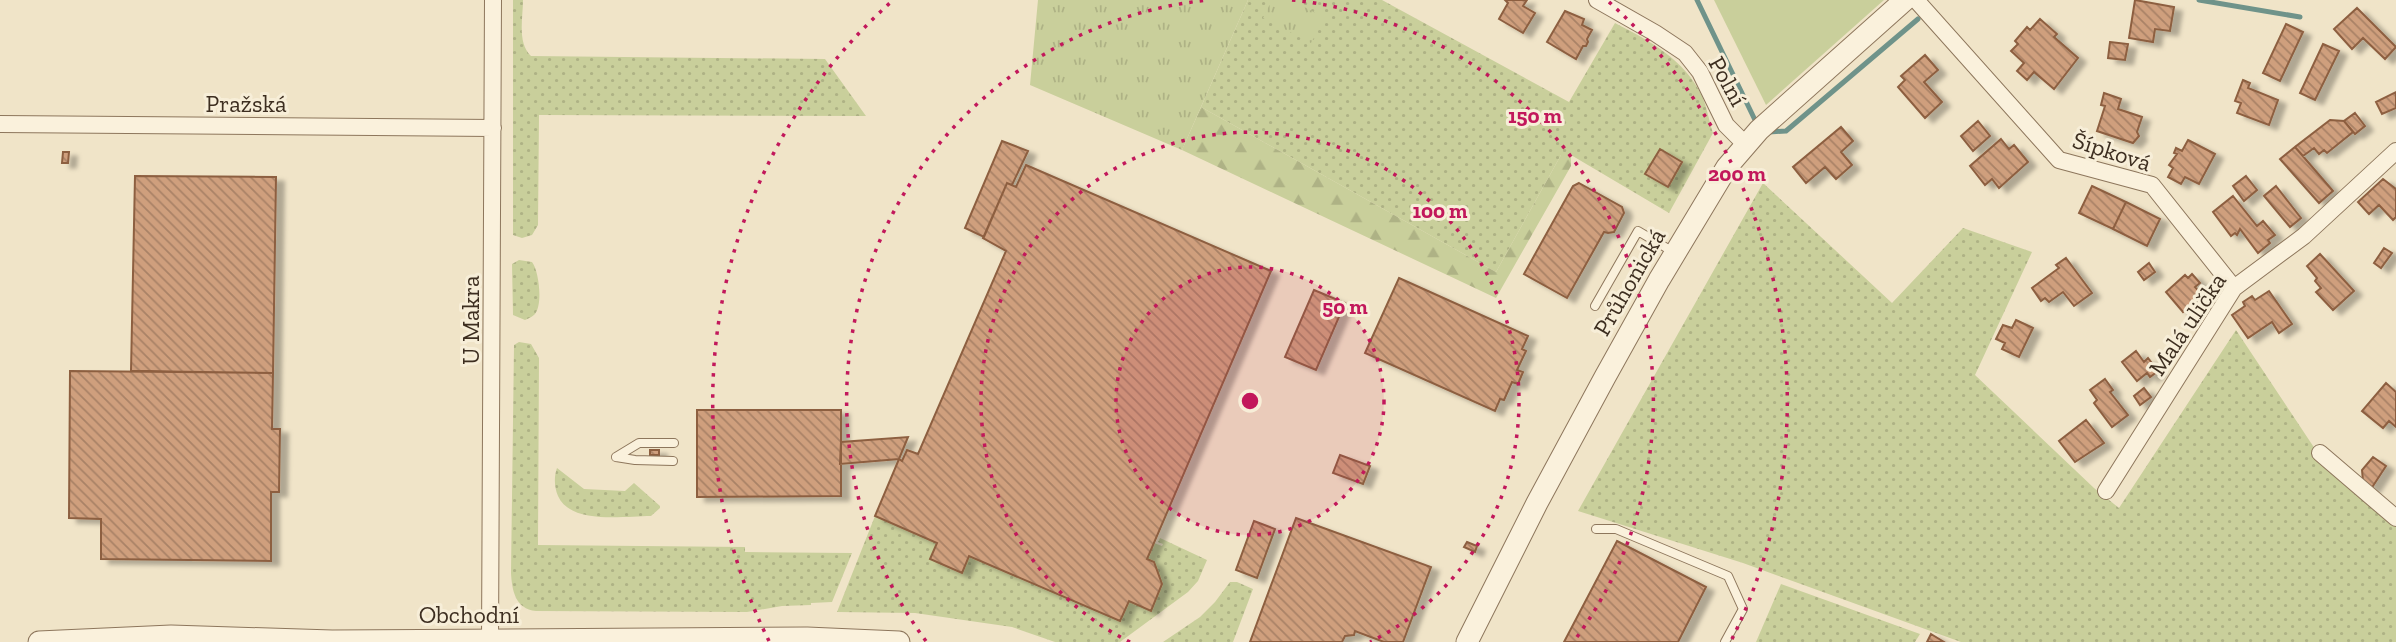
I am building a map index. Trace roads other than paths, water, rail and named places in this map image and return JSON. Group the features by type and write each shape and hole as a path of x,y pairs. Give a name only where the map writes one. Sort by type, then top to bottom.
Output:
{"street":[{"name":"U Makra","path":"491,641 493,0"},
{"name":"Polní","path":"1597,0 1656,33 1685,53 1700,72 1726,125 1745,144"},
{"name":"Průhonická","path":"1467,642 1536,503 1714,187 1745,144 1905,0"},
{"name":"Šípková","path":"1916,0 2059,160 2152,185 2234,288"},
{"name":"Pražská","path":"0,124 492,128"},
{"name":"Malá ulička","path":"2106,491 2234,288 2304,236 2396,151"},
{"path":"2320,453 2396,518"},
{"name":"Obchodní","path":"39,642 171,636 332,641 807,638 899,642"}],"lane":[{"path":"1595,306 1638,231 1675,253"},
{"path":"673,461 616,457 639,443 674,443"},
{"path":"1596,529 1616,529 1728,576 1743,609 1725,642"}],"waterway":[{"path":"1697,0 1755,120"},
{"path":"2199,0 2300,17"},
{"path":"1769,132 1786,131 1918,19"}]}
